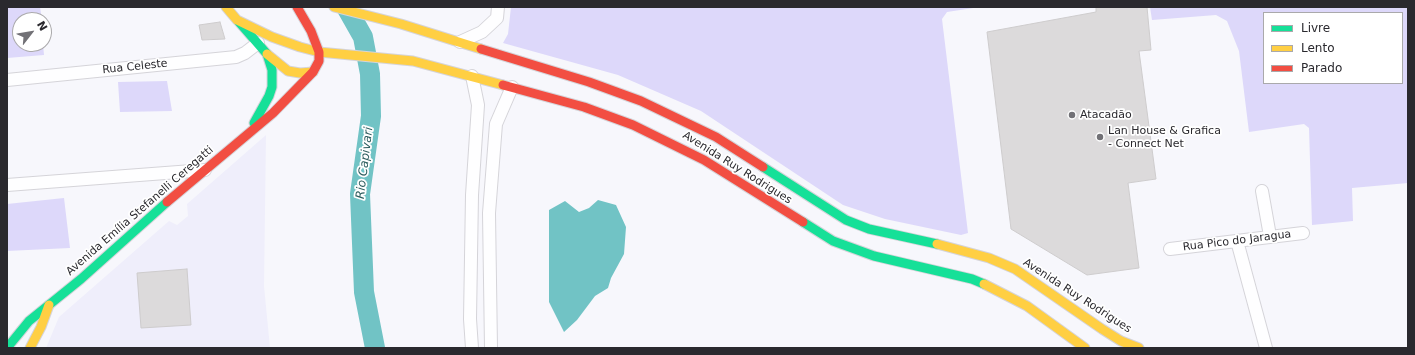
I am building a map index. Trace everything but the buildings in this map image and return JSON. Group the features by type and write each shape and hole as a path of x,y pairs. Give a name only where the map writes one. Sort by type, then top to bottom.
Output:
{"main road":[{"name":"Avenida Ruy Rodrigues","path":"226,7 237,20 288,43 319,52 390,58 472,76 603,113 658,135 704,160 820,235 846,247 874,256 967,278 1000,291 1027,306 1085,348"},
{"path":"297,7 312,31 319,52"},
{"name":"Avenida Ruy Rodrigues","path":"334,7 459,42 589,82 666,112 739,151 846,220 869,229 959,249 999,262 1029,277 1102,329 1121,341 1138,348"},
{"name":"Avenida Emília Stefanelli Ceregatti","path":"237,20 267,54 272,70 272,87 264,108 246,136"},
{"name":"Avenida Emília Stefanelli Ceregatti","path":"7,348 29,321 273,113 313,72 319,61 319,52"},
{"path":"267,54 288,71 300,73 313,72"},
{"path":"30,348 41,327 49,304"}],"street":[{"path":"459,42 482,32 497,18 498,7"},
{"name":"Rua Celeste","path":"7,80 236,57 245,54 258,43"},
{"path":"472,76 478,106 472,195 470,319 472,348"},
{"path":"491,348 489,213 496,124 512,87"},
{"path":"7,185 205,170"},
{"path":"1262,191 1270,236"},
{"name":"Rua Pico do Jaragua","path":"1170,249 1303,233"},
{"path":"1237,241 1266,348"}],"shaded area":[{"path":"7,7 40,7 41,12 12,12 12,52 44,52 44,55 7,58"},
{"path":"511,7 980,7 947,12 942,19 968,233 961,235 885,219 843,205 701,111 618,75 503,43 508,34"},
{"path":"1150,7 1408,7 1408,183 1352,188 1353,221 1312,225 1309,128 1304,124 1249,132 1239,51 1227,21 1216,15 1152,20"},
{"path":"167,81 172,111 120,112 118,82"},
{"path":"266,135 264,286 270,348 46,348 59,317 169,221 177,225 188,216 187,204"},
{"path":"64,198 70,248 7,251 7,204"}],"water":[{"path":"598,200 616,205 626,227 624,254 611,278 608,288 595,296 577,320 564,332 549,302 549,210 565,201 579,212 589,208"}],"waterway":[{"name":"Rio Capivari","path":"346,7 363,37 370,74 371,116 360,194 364,292 375,348"}],"traffic: fast":[{"path":"239,22 267,54 272,70 272,87 269,96 254,123"},
{"path":"763,167 846,220 869,229 937,244"},
{"path":"7,348 29,321 81,279 167,202"},
{"path":"803,222 833,241 874,256 972,279 984,284"}],"traffic: slow":[{"path":"226,7 237,20 272,37 300,47 319,52 413,61 503,85"},
{"path":"334,7 401,24 481,49"},
{"path":"267,54 288,71 300,73 313,72"},
{"path":"937,244 989,258 1015,269 1102,329 1121,341 1139,348"},
{"path":"984,284 1027,306 1085,348"},
{"path":"30,348 41,327 49,305"}],"traffic: jam":[{"path":"297,7 311,31 319,52"},
{"path":"481,49 589,82 641,101 716,137 763,167"},
{"path":"167,202 273,113 313,72 319,61 319,52"},
{"path":"503,85 584,107 633,125 704,160 803,222"}],"place":[{"name":"Atacadão","path":"1072,115"},
{"name":"Lan House & Grafica - Connect Net","path":"1100,137"}]}
